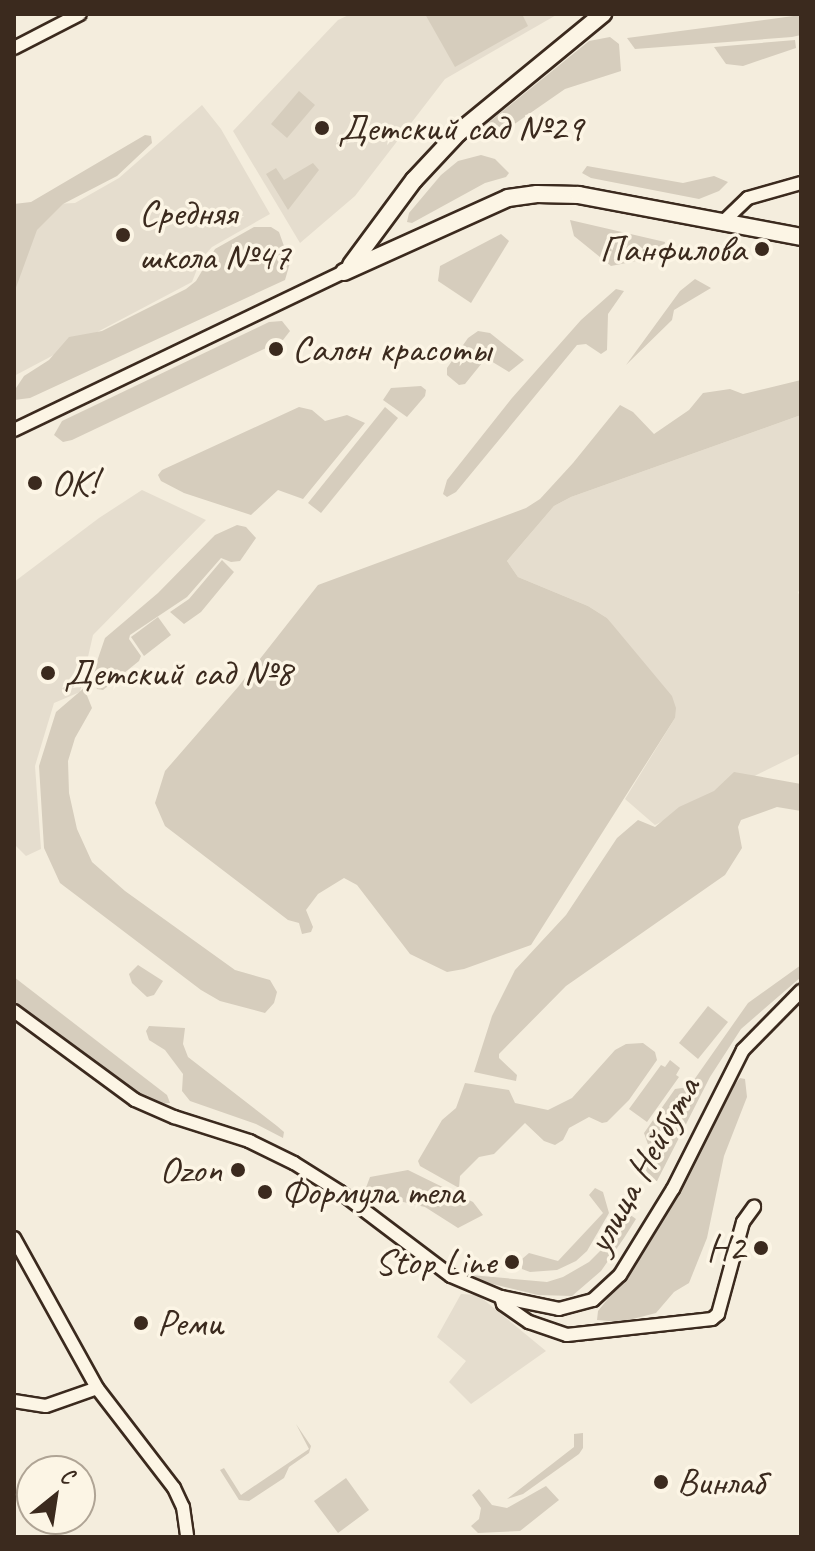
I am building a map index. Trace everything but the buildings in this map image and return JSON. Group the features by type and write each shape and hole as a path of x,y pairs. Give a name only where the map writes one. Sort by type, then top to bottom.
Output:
{"main road":[{"path":"344,272 359,257 414,180 458,133 603,14"},
{"path":"344,272 473,212 526,195 579,195 801,237"}],"street":[{"path":"14,48 80,14"},
{"path":"722,223 748,198 801,183"},
{"path":"14,430 344,272"},
{"name":"улица Нейбута","path":"14,1011 135,1100 249,1141 294,1163 340,1192 432,1265 501,1297 559,1309 593,1300 607,1289 636,1252 673,1189 743,1050 801,991"},
{"path":"501,1297 503,1304 529,1322 567,1335 712,1319 718,1314 743,1222 754,1207"},
{"path":"14,1238 41,1292 97,1388 174,1488 183,1507 187,1537"},
{"path":"14,1401 46,1406 97,1388"}],"shaded area":[{"name":"Детский сад №29","path":"351,14 558,14 445,79 355,196 300,243 233,131 338,20"},
{"path":"425,14 522,14 528,26 455,67"},
{"path":"801,15 801,35 792,37 635,49 627,38"},
{"path":"610,37 619,44 621,71 565,89 500,134 473,141 483,127 589,41"},
{"path":"795,40 796,48 743,66 726,64 714,47"},
{"path":"299,91 315,105 287,138 271,124"},
{"name":"Средняя школа №47","path":"202,105 221,129 270,214 212,247 201,259 192,282 14,376 14,206 75,203 119,178"},
{"path":"145,135 151,136 152,143 117,176 63,204 37,230 14,293 14,204 31,202"},
{"path":"481,155 495,159 509,173 506,177 485,183 412,223 407,222 409,213 441,175 458,161"},
{"path":"313,163 319,170 288,210 266,174 276,168 284,180"},
{"path":"587,166 683,183 714,176 728,182 719,191 699,199 591,178 582,173"},
{"path":"570,220 665,242 663,251 649,248 646,259 611,266 574,236"},
{"path":"254,227 271,227 279,232 290,263 285,280 30,398 14,400 14,391 24,376 49,360 69,337 102,331 186,289 196,281 215,249"},
{"path":"501,234 509,241 471,303 438,281 440,266"},
{"path":"695,279 711,288 674,310 672,320 626,365 680,291"},
{"path":"616,289 624,291 608,314 607,350 601,354 586,344 577,345 456,492 447,497 443,494 447,480 512,398 581,320"},
{"path":"282,321 290,331 283,340 72,440 63,442 54,435 62,421 269,322"},
{"path":"478,331 490,333 524,360 509,372 486,358 465,384 459,385 447,375 447,368 468,338"},
{"path":"801,380 801,415 571,497 554,506 507,561 518,577 588,606 607,618 672,696 676,708 675,718 531,945 447,972 410,954 357,885 344,878 318,894 306,910 313,927 311,932 302,934 299,923 288,920 165,826 155,803 165,771 238,687 318,585 526,508 540,499 573,463 620,405 633,412 654,434 689,410 703,393 730,389 743,394"},
{"path":"421,386 426,390 425,396 407,417 383,400 391,388"},
{"path":"299,407 312,410 325,421 347,415 365,423 303,499 278,490 251,515 184,493 161,481 158,475 162,470"},
{"path":"385,407 398,418 321,513 308,503"},
{"path":"801,415 801,589 798,592 801,600 801,753 655,825 625,799 675,718 607,618 588,606 518,577 507,561 554,506 571,497"},
{"name":"Детский сад №8","path":"142,490 206,520 93,635 80,692 54,703 35,766 41,849 26,856 14,844 14,582"},
{"path":"237,525 246,527 256,538 240,561 221,558 187,597 130,635 129,639 141,656 139,661 103,690 97,689 92,676 105,638 158,593 215,535"},
{"path":"222,560 234,572 201,612 184,624 170,612 189,599"},
{"path":"158,617 171,635 144,656 131,637"},
{"path":"84,688 92,708 75,738 68,761 69,793 77,829 92,862 125,891 235,970 270,980 277,992 274,1003 265,1013 220,1001 201,990 60,883 44,848 39,766 56,712"},
{"path":"734,772 801,784 801,811 777,807 741,820 738,827 742,848 725,875 566,986 499,1054 499,1058 517,1075 516,1081 474,1072 492,1016 515,970 566,915 617,838 638,820 655,827 679,807 714,791"},
{"path":"138,965 163,981 154,995 147,997 132,983 129,974"},
{"path":"801,965 801,977 741,1029 710,1077 657,1181 651,1183 646,1171 651,1153 644,1133 675,1089 689,1087 748,1003"},
{"path":"14,977 167,1095 170,1103 159,1104 113,1079 14,1002"},
{"path":"708,1006 728,1022 698,1059 679,1043"},
{"path":"149,1026 185,1028 183,1044 188,1057 277,1126 284,1132 283,1138 256,1124 190,1101 182,1091 183,1074 165,1050 149,1040 146,1031"},
{"path":"643,1043 655,1052 657,1060 629,1100 607,1122 589,1117 569,1128 563,1140 555,1145 544,1141 525,1123 494,1154 479,1157 460,1176 459,1188 420,1166 418,1161 442,1120 456,1108 465,1083 509,1090 515,1103 548,1110 572,1098 615,1050 626,1044"},
{"path":"670,1060 680,1068 676,1075 679,1077 647,1122 629,1109 661,1065 665,1067"},
{"path":"740,1078 745,1079 747,1097 724,1156 707,1238 689,1283 674,1292 656,1313 621,1322 597,1320 598,1311 642,1256 678,1196 727,1095"},
{"path":"408,1170 473,1202 483,1215 458,1228 425,1207 364,1193 370,1177"},
{"path":"595,1188 603,1192 609,1213 587,1251 576,1261 557,1270 530,1272 522,1269 522,1259 529,1253 558,1261 603,1213 589,1195"},
{"path":"629,1214 636,1219 624,1238 601,1271 572,1296 538,1295 468,1278 471,1275 547,1282 563,1277 589,1262 602,1249 621,1215"},
{"path":"461,1294 478,1295 546,1351 471,1404 449,1382 466,1361 437,1337"},
{"path":"296,1424 311,1446 309,1453 289,1467 284,1478 249,1501 239,1500 220,1470 224,1468 241,1495 309,1449"},
{"path":"583,1433 583,1448 579,1454 523,1494 507,1499 574,1447 574,1434"},
{"path":"346,1478 369,1510 338,1533 314,1501"},
{"path":"546,1486 559,1500 520,1531 478,1533 471,1526 479,1519 481,1508 472,1495 479,1489 492,1505 507,1508"}],"place":[{"name":"Детский сад №29","path":"322,128"},
{"name":"Средняя школа №47","path":"123,235"},
{"name":"Панфилова","path":"762,249"},
{"name":"Салон красоты","path":"276,349"},
{"name":"ОК!","path":"35,483"},
{"name":"Детский сад №8","path":"48,673"},
{"name":"Ozon","path":"238,1170"},
{"name":"Формула тела","path":"265,1192"},
{"name":"H2","path":"761,1248"},
{"name":"Stop Line","path":"512,1262"},
{"name":"Реми","path":"141,1323"},
{"name":"Винлаб","path":"661,1482"}]}
